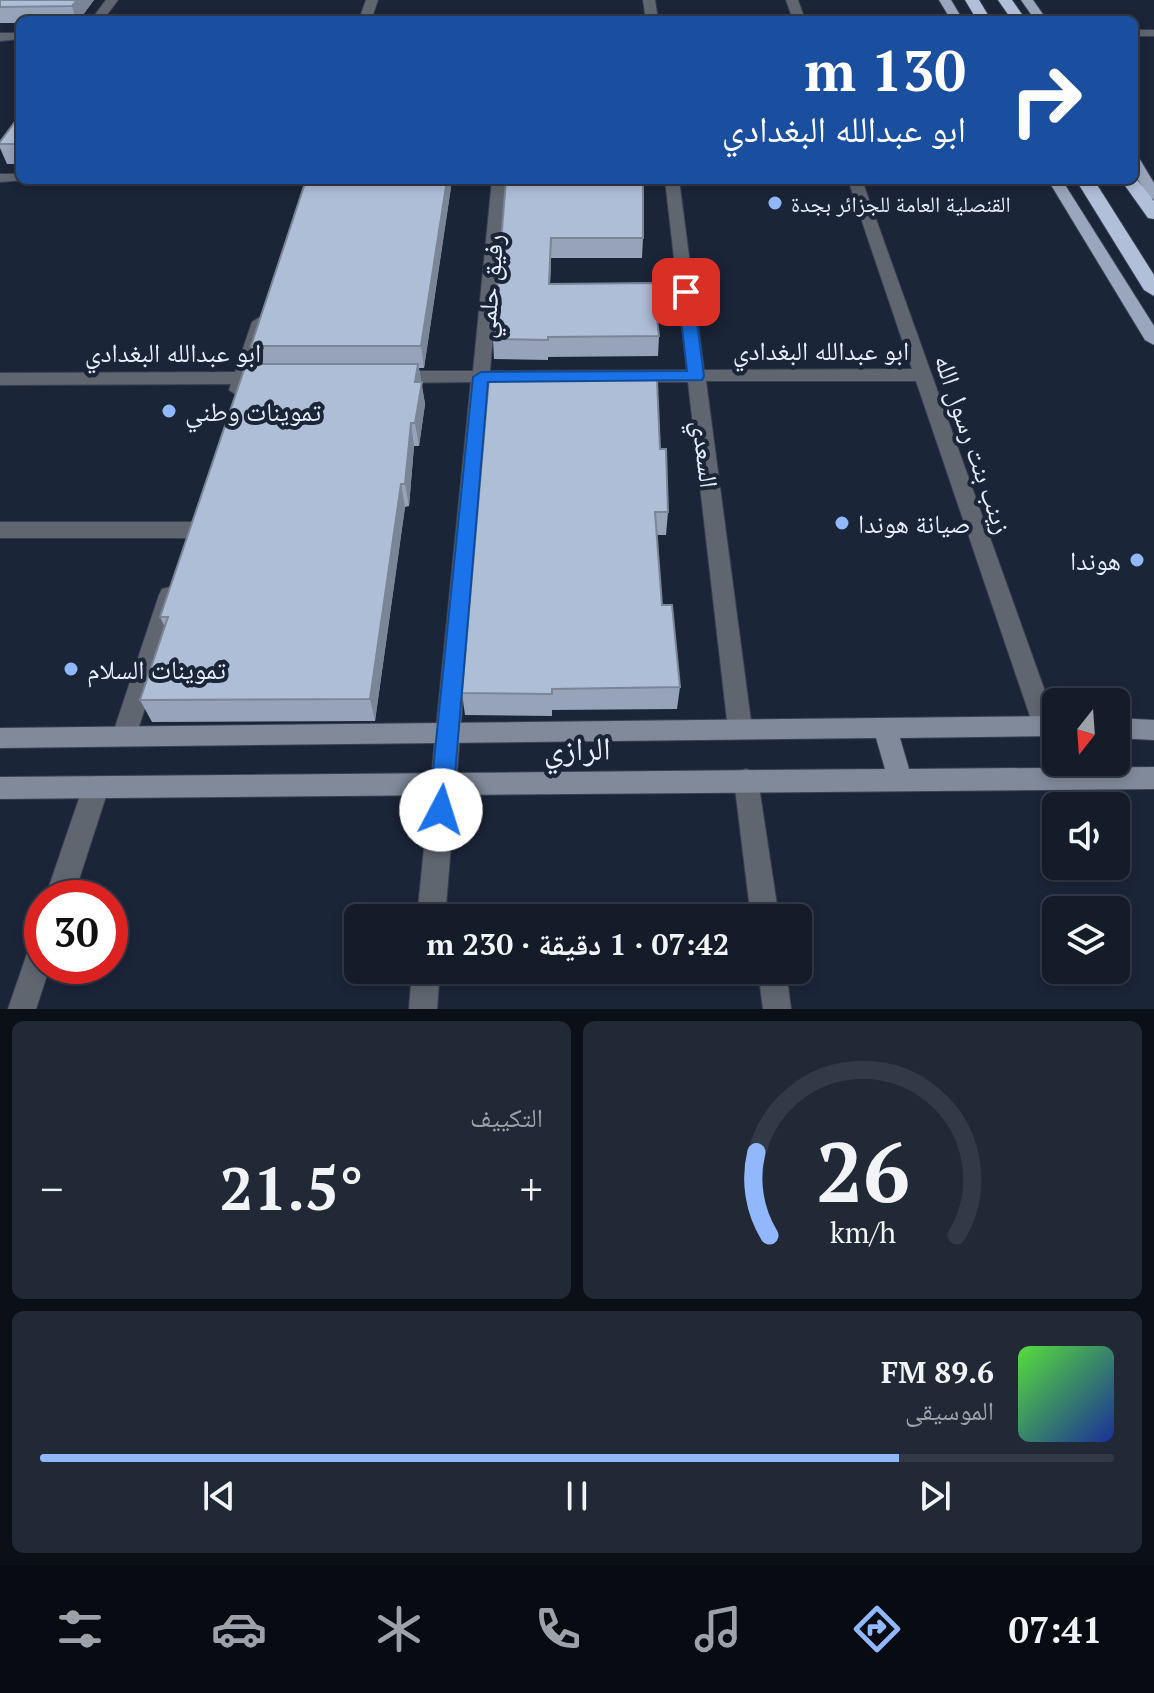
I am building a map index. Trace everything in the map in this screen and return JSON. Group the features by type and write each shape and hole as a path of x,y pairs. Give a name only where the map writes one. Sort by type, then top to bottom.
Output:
{"highway":[{"path":"1088,184 1154,290"},
{"path":"1133,184 1154,214"}],"main road":[{"path":"1138,152 1154,174"},
{"path":"1138,168 1154,195"},
{"path":"1057,184 1154,340"}],"street":[{"name":"رفيق حلمي","path":"432,904 499,184"},
{"name":"السعدي","path":"672,184 740,729"},
{"name":"زينب بنت رسول الله","path":"856,184 1042,703"},
{"path":"232,406 265,307"},
{"name":"ابو عبدالله البغدادي","path":"369,378 923,375"},
{"name":"ابو عبدالله البغدادي","path":"0,379 289,378"},
{"path":"0,530 191,530"},
{"path":"124,736 177,574"},
{"name":"الرازي","path":"0,738 1042,725"},
{"path":"885,727 900,779"},
{"path":"1130,729 1154,730"},
{"name":"الرازي","path":"0,788 1154,778"},
{"path":"746,780 763,904"},
{"path":"65,880 96,787"},
{"path":"22,1009 30,984"},
{"path":"423,1009 425,984"},
{"path":"774,984 777,1009"}],"building":[{"path":"0,0 77,0 72,6 0,7"},
{"path":"16,120 16,144 0,142"},
{"path":"305,184 446,184 421,346 251,346"},
{"path":"506,184 643,184 643,238 551,238 549,284 653,283 659,336 493,339"},
{"path":"246,364 418,364 415,382 422,382 415,423 411,423 405,484 401,484 370,699 140,700 168,617 160,617"},
{"path":"489,378 657,380 660,449 666,449 668,512 655,512 662,605 672,605 680,687 552,689 552,694 462,693"}],"place":[{"name":"القنصلية العامة للجزائر بجدة","path":"775,203"},
{"name":"تموينات وطني","path":"169,411"},
{"name":"صيانة هوندا","path":"842,523"},
{"name":"هوندا","path":"1137,560"},
{"name":"تموينات السلام","path":"71,669"}],"route":[{"path":"441,810 481,377 696,376 686,292"}]}
